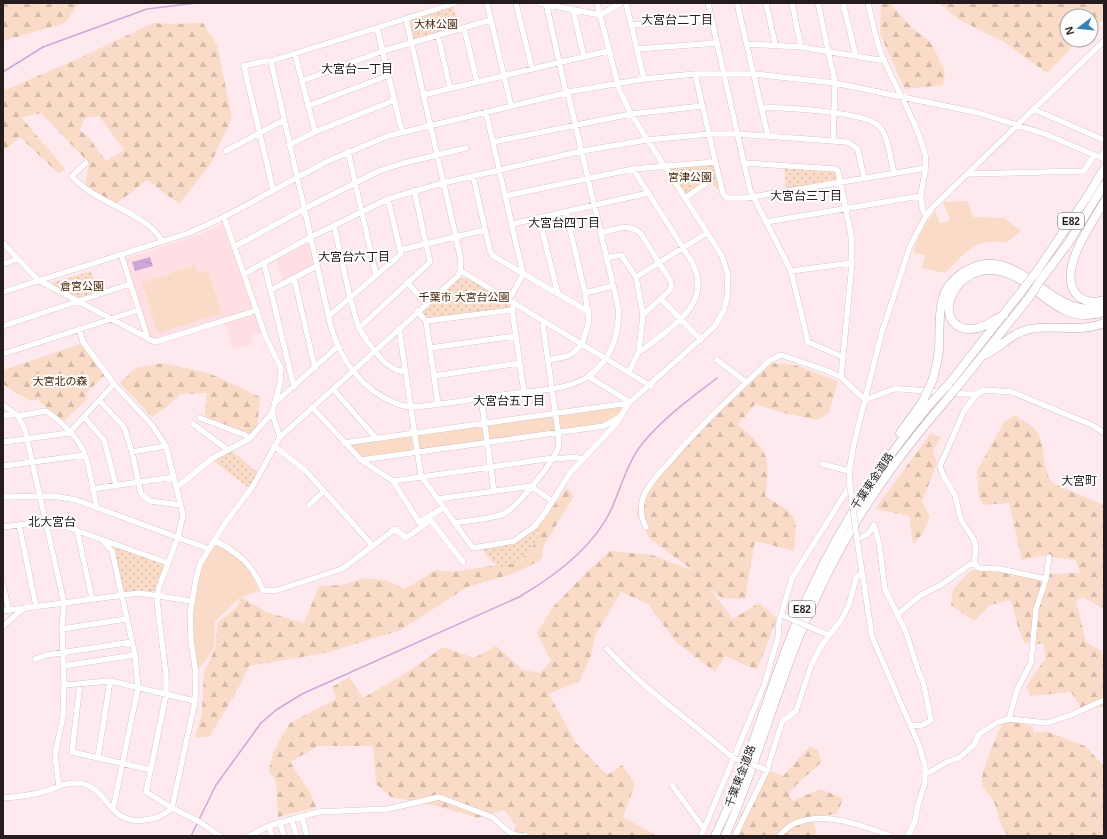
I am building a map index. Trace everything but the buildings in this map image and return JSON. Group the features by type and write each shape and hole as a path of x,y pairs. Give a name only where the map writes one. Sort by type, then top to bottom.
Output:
{"highway":[{"name":"E82","path":"927,402 948,385 1004,315 1037,271 1088,197 1104,169"},
{"name":"千葉東金道路","path":"725,836 743,793 799,637 832,563 851,528 877,487 903,452 1028,298 1069,242 1104,185"},
{"path":"1104,202 1071,263 1069,278 1070,285 1078,296 1093,302 1104,300"},
{"path":"927,402 933,379 938,349 941,311 945,292 959,275 973,267 985,264 1002,265 1024,275 1051,296 1066,304 1086,309 1104,306"},
{"path":"1004,315 982,327 971,329 961,327 952,319 949,310 952,294 958,284 970,275 983,271 996,270 1018,279 1052,304 1068,312 1082,315 1104,312"},
{"path":"982,356 990,353 1011,336 1028,329 1046,327 1082,328 1104,323"},
{"name":"千葉東金道路","path":"715,836 750,750 798,619 820,569 856,498 927,402"}],"street":[{"path":"273,190 244,66 295,54 456,3"},
{"path":"488,3 511,106"},
{"path":"516,3 532,69"},
{"path":"538,3 600,15 621,3"},
{"path":"399,328 421,476 473,548 505,544 521,537 534,527 570,472 616,424 618,418 629,403 651,386 701,340 720,318 728,298 726,266 707,233 631,114 617,83 597,3"},
{"path":"626,3 644,79"},
{"path":"708,3 754,196 791,271 808,342 843,356"},
{"path":"737,3 768,136"},
{"path":"766,3 775,44"},
{"path":"792,3 801,47"},
{"path":"818,3 835,83 834,141"},
{"path":"843,3 856,56"},
{"path":"868,3 884,59 902,97 922,146 926,168 920,196 921,207 926,216"},
{"path":"270,61 337,347 353,370 367,385 381,396 395,403 411,407 552,388 574,383 589,376 606,359 615,340 618,323 618,306 546,4"},
{"path":"573,10 584,57"},
{"path":"3,798 32,794 76,782 86,784 96,790 122,818 139,821 161,817 172,808 195,701 196,674 190,627 192,601 196,579 209,549 253,486 280,437 417,311 458,276 461,265 456,237 406,19"},
{"path":"631,25 711,19"},
{"path":"302,81 383,51 412,44 491,20"},
{"path":"377,28 402,132"},
{"path":"464,28 477,82"},
{"path":"438,36 450,88"},
{"path":"908,836 915,821 926,773 919,745 872,637 857,538 849,471 881,335 910,246 926,216 967,174 1104,41"},
{"path":"637,49 717,43"},
{"path":"747,44 775,44 879,60 884,59"},
{"path":"423,95 608,51"},
{"path":"295,54 315,132"},
{"path":"695,74 715,162 725,196 733,198 754,196 926,168"},
{"path":"3,292 188,232 224,217 348,151 402,132 567,93 644,79 695,74 754,74 835,83 979,112 1045,134 1102,158 1104,151"},
{"path":"308,106 389,76"},
{"path":"289,145 315,132 394,100"},
{"path":"493,142 575,124 631,114 702,106"},
{"path":"762,108 834,112 870,121 879,126 884,135 894,172"},
{"path":"1034,109 1104,140"},
{"path":"486,112 523,274 511,301 524,392"},
{"path":"226,151 259,132 284,120"},
{"path":"244,274 362,210 414,190 499,169 582,151 647,140 709,134 738,134 847,142 856,147 864,177"},
{"path":"234,247 379,171 466,148"},
{"path":"348,151 376,275"},
{"path":"967,174 1084,170 1094,155"},
{"path":"505,196 633,169 715,162"},
{"path":"86,163 72,176 81,186 142,221 156,233 162,241"},
{"path":"745,163 835,169 838,171 851,235 852,263 841,377"},
{"path":"633,169 696,270 699,284 699,292 694,303 680,319 643,350 639,351"},
{"path":"473,176 485,230 493,256 589,312"},
{"path":"685,198 708,182"},
{"path":"359,328 428,265 430,258 414,190"},
{"path":"512,224 648,193"},
{"path":"766,222 920,196"},
{"path":"329,316 400,254 388,199"},
{"path":"548,360 568,356 582,344 588,328 589,312 566,212"},
{"path":"177,487 213,458 250,439 272,413 280,383 281,368 271,350 224,217"},
{"path":"539,218 558,294"},
{"path":"334,225 350,298 359,328 374,350 390,367 406,372"},
{"path":"601,233 624,227 635,228 672,283 669,291 643,315"},
{"path":"400,250 485,230"},
{"path":"636,277 707,233"},
{"path":"3,243 38,280 155,342 258,310"},
{"path":"120,254 148,339"},
{"path":"606,258 621,255 636,277 643,315 639,351 629,372"},
{"path":"3,264 18,259"},
{"path":"264,263 294,387"},
{"path":"791,271 852,263"},
{"path":"271,290 317,266"},
{"path":"460,271 651,386"},
{"path":"294,278 315,368"},
{"path":"408,283 426,304"},
{"path":"3,326 130,284"},
{"path":"585,293 613,286"},
{"path":"661,299 701,340"},
{"path":"3,354 139,310"},
{"path":"426,321 512,310"},
{"path":"417,311 426,321 438,404"},
{"path":"454,523 504,514 514,507 553,458 559,444 542,326 544,321"},
{"path":"79,330 83,342 114,384 152,426 166,446 183,515 178,538 158,595 157,609 166,675 166,695 146,792 172,808 200,822 220,836"},
{"path":"430,348 516,336"},
{"path":"276,402 337,347"},
{"path":"646,527 641,516 641,509 643,498 652,482 704,422 769,361 781,355 825,370 841,377 865,400"},
{"path":"717,360 746,382"},
{"path":"434,376 520,363"},
{"path":"589,376 625,398 629,403"},
{"path":"3,442 69,433 114,384"},
{"path":"333,389 376,438"},
{"path":"865,400 901,389 965,394 977,394 989,390 1012,392 1092,425 1104,433"},
{"path":"974,564 976,548 974,540 961,520 955,495 943,476 940,466 964,411 977,394"},
{"path":"481,398 494,491"},
{"path":"100,401 124,427 132,452 141,494 144,498 150,501 181,505"},
{"path":"344,443 629,403"},
{"path":"3,405 17,415 28,438 64,603 62,629 64,685 63,716 55,755 59,786"},
{"path":"312,407 361,460 393,481 419,522 430,518"},
{"path":"3,416 46,411 55,417 79,443 85,455 96,508"},
{"path":"272,413 280,437"},
{"path":"84,417 104,440 116,486"},
{"path":"200,418 250,439"},
{"path":"361,460 604,426 618,418"},
{"path":"193,424 228,450"},
{"path":"132,452 166,446"},
{"path":"274,446 306,471 373,546"},
{"path":"3,466 85,455"},
{"path":"393,481 553,458 559,459 578,457 583,459"},
{"path":"822,464 849,471"},
{"path":"92,489 174,477"},
{"path":"437,499 532,486 552,501"},
{"path":"701,836 764,685 778,638 779,622 792,578 850,486"},
{"path":"309,505 324,491"},
{"path":"3,497 64,497 209,549"},
{"path":"214,540 235,551 250,565 263,590 275,591 342,569 395,529 406,538 443,508"},
{"path":"430,518 463,562"},
{"path":"3,527 58,524 168,563"},
{"path":"20,525 36,606"},
{"path":"857,538 868,534 874,525 879,543 886,589 898,614 917,662 919,673 923,680 931,716 928,723 911,726"},
{"path":"77,530 92,599"},
{"path":"102,540 112,551 135,655 138,688 113,809"},
{"path":"1009,719 1017,690 1031,664 1036,609 1046,579 1049,557"},
{"path":"898,614 921,595 941,585 966,566 974,564 980,568 1000,568 1046,579"},
{"path":"735,836 767,770 782,722 796,711 811,666 829,635 841,620 849,605 856,578 862,572"},
{"path":"3,585 6,611 139,593 192,601"},
{"path":"3,626 23,608"},
{"path":"782,615 829,635"},
{"path":"62,629 126,619"},
{"path":"35,659 62,653 132,642"},
{"path":"608,649 643,684 666,701 733,758 767,770"},
{"path":"63,666 135,655"},
{"path":"64,685 110,681 195,701"},
{"path":"98,757 110,681"},
{"path":"80,683 72,752 151,770"},
{"path":"926,773 959,758 974,745 979,734 998,722 1009,719 1047,723 1071,715 1104,700"},
{"path":"672,785 704,830"},
{"path":"250,836 259,833 268,826 318,812 388,809 438,798 492,817 509,832 518,836 526,836"},
{"path":"302,816 307,836"},
{"path":"291,819 297,836"},
{"path":"779,836 796,823 813,819 853,824 891,836"},
{"path":"280,822 284,836"},
{"path":"268,826 272,836"}],"shaded area":[{"path":"224,224 254,309 155,341 150,339 124,259 198,235"},
{"path":"305,242 309,244 314,263 313,266 283,282 276,258"},
{"path":"256,312 264,335 250,333 253,344 233,350 225,322"}],"green space":[{"path":"3,3 79,3 65,23 3,41"},
{"path":"881,3 890,3 910,26 931,43 945,71 943,85 905,89 880,34"},
{"path":"939,3 1104,3 1104,19 1099,23 1099,8 1059,8 1059,48 1071,48 1047,73 1004,42 958,19"},
{"name":"大林公園","path":"453,6 460,29 414,40 409,23 412,19"},
{"path":"153,23 203,23 217,45 232,118 211,163 179,204 147,180 116,204 85,188 89,163 41,113 21,117 65,169 58,173 20,137 3,151 3,91 82,57","holes":["99,116 124,150 106,161 89,138 80,130 85,118"]},
{"name":"宮津公園","path":"711,163 714,166 721,188 717,189 709,179 686,194 669,170 671,166"},
{"path":"784,166 836,170 837,179 786,189"},
{"path":"967,201 973,217 1004,218 1021,231 1006,243 986,242 978,244 965,253 945,273 922,268 925,255 913,252 923,227 935,211 940,223 950,220 943,202"},
{"path":"195,265 198,274 208,271 222,313 158,333 142,283"},
{"name":"倉宮公園","path":"91,271 98,294 79,299 51,283"},
{"name":"千葉市 大宮台公園","path":"464,278 473,281 510,302 510,308 429,320 421,311 457,279"},
{"name":"大宮北の森","path":"81,344 105,375 86,393 88,398 63,422 37,399 29,401 3,384 3,370"},
{"path":"163,363 211,374 260,397 257,427 246,437 204,419 207,393 181,394 152,417 120,383 135,368"},
{"path":"772,363 795,365 838,381 829,413 817,420 784,413 755,404 738,425 756,441 765,455 768,472 765,496 789,512 793,517 796,529 794,551 755,541 745,599 722,598 710,589 733,619 759,603 777,618 757,670 725,656 715,672 676,642 648,604 621,592 595,636 591,656 580,681 549,694 576,743 607,775 622,765 635,784 623,817 657,836 512,836 516,826 504,810 478,818 437,806 391,797 376,784 373,746 318,746 290,762 310,792 316,807 278,817 276,781 269,771 273,752 290,723 336,699 332,687 349,677 363,698 409,671 443,647 474,658 496,646 523,670 540,673 551,661 537,633 552,608 610,551 652,555 694,571 650,539 636,512 650,488 705,423"},
{"path":"620,406 622,408 611,420 596,426 562,430 560,428 559,414"},
{"path":"1015,415 1031,425 1037,433 1042,447 1046,469 1052,483 1104,505 1104,609 1083,597 1076,601 1086,642 1101,651 1104,659 1104,702 1102,707 1081,708 1071,692 1031,696 1026,687 1045,659 1044,644 1024,643 1011,600 990,605 974,621 951,605 953,589 971,570 1042,574 1080,573 1076,560 1041,556 1022,560 1009,503 984,505 979,498 977,471 1004,422"},
{"path":"552,416 554,417 554,431 489,439 487,427 489,425"},
{"path":"481,426 484,427 486,439 484,441 421,450 419,448 417,436 419,435"},
{"path":"931,433 941,438 933,450 937,463 922,502 930,517 922,534 913,545 909,516 875,509"},
{"path":"411,436 414,449 413,451 363,458 349,447 351,444"},
{"path":"231,450 259,474 250,489 213,460"},
{"path":"567,488 574,496 544,545 541,560 515,573 467,587 401,630 325,653 249,666 240,685 210,736 195,738 202,713 204,672 215,649 218,622 237,607 241,597 266,612 304,623 319,586 343,585 364,578 385,580 405,589 436,570 451,572 511,563"},
{"path":"538,526 540,535 528,553 518,561 506,566 498,567 485,554 483,549 513,542"},
{"path":"215,544 237,557 242,562 251,574 259,591 241,597 215,621 214,649 198,670 194,646 193,622 196,587 200,571"},
{"path":"112,546 164,564 156,591 124,592"},
{"path":"1004,720 1032,726 1034,733 1046,731 1085,746 1104,766 1104,836 1008,836 1001,823 993,799 982,784 982,776 987,760"},
{"path":"810,746 818,750 821,762 792,790 789,795 793,801 820,789 843,798 837,814 816,816 814,824 817,836 731,836 745,807 770,771 783,776"}],"water":[{"path":"150,257 153,266 135,271 132,262"}],"waterway":[{"path":"3,72 43,47 147,9 196,3"},
{"path":"191,836 216,785 261,723 276,710 302,694 519,597 546,580 572,560 594,537 603,524 611,510 628,467 642,444 668,417 717,378"}],"district":[{"name":"大宮台二丁目","path":"677,20"},
{"name":"大宮台一丁目","path":"357,69"},
{"name":"大宮台三丁目","path":"806,196"},
{"name":"大宮台四丁目","path":"564,223"},
{"name":"大宮台六丁目","path":"354,257"},
{"name":"大宮台五丁目","path":"509,401"},
{"name":"大宮町","path":"1079,481"},
{"name":"北大宮台","path":"52,522"}]}
